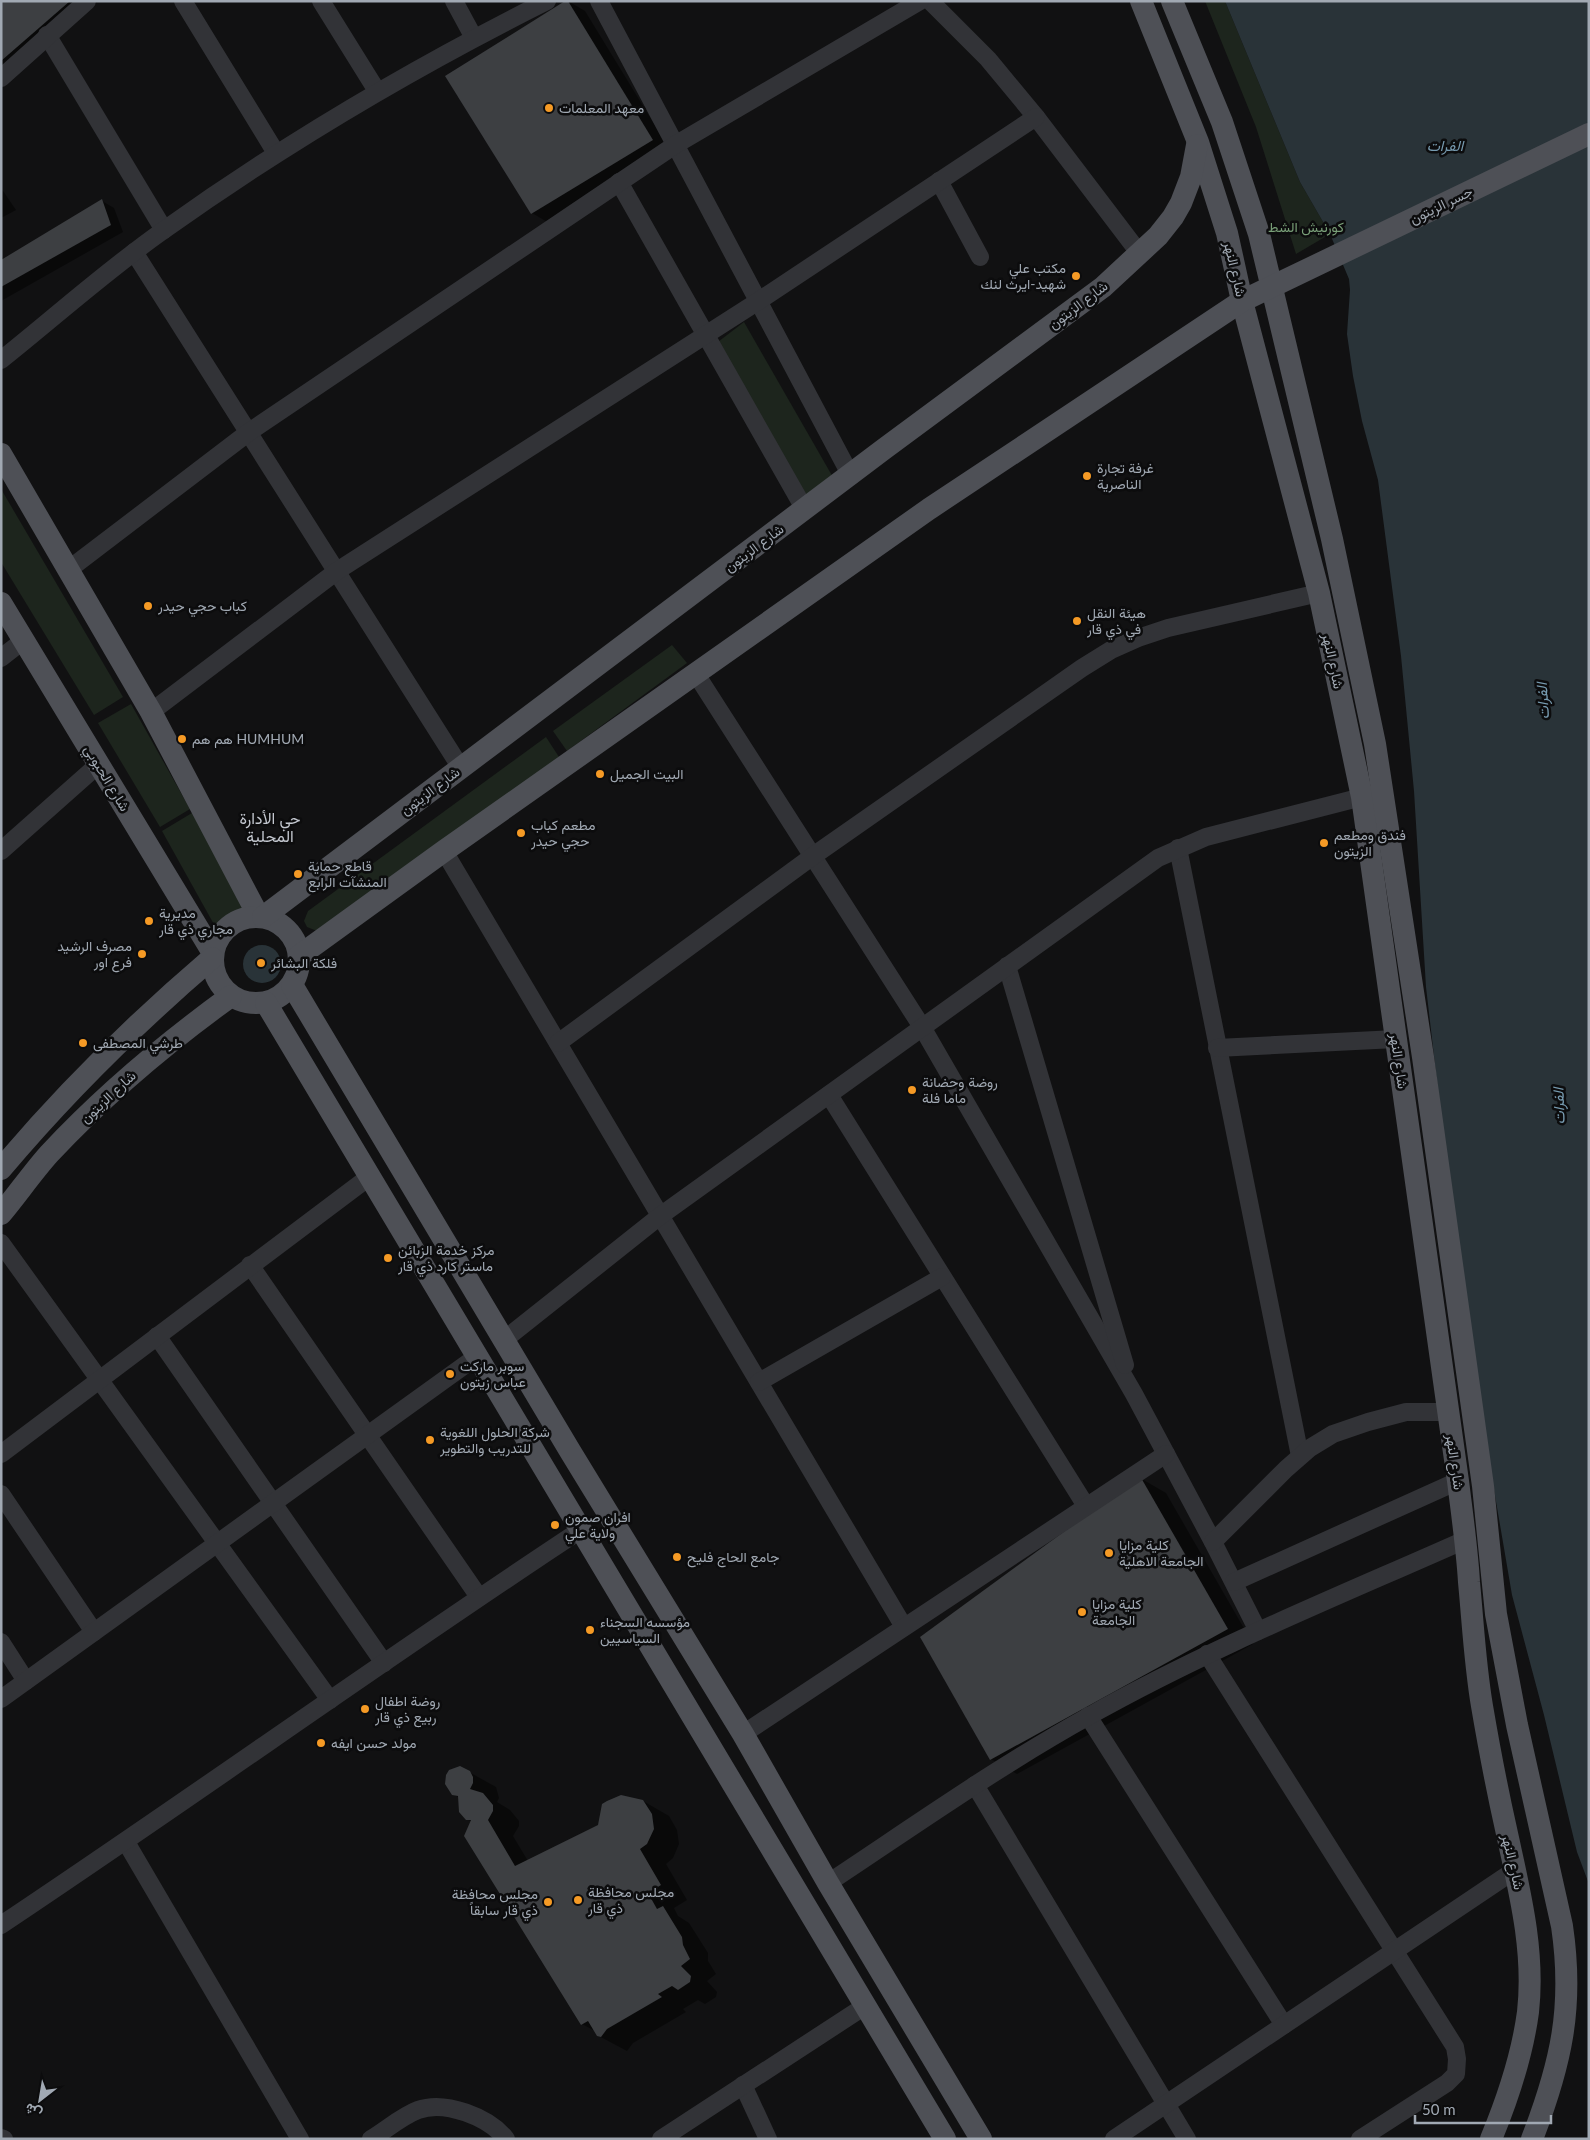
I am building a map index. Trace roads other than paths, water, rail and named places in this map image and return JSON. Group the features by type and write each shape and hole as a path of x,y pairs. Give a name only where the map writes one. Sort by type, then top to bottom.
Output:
{"main road":[{"name":"شارع النهر","path":"1141,1 1198,142 1227,233 1242,301 1319,593 1362,797 1458,1481 1465,1540 1474,1653 1500,1802 1525,1913 1528,1946 1528,2011 1516,2072 1506,2102 1490,2139"},
{"name":"شارع النهر","path":"1172,1 1222,122 1259,234 1332,539 1375,744 1423,1058 1483,1486 1496,1614 1517,1725 1562,1926 1566,1954 1568,1981 1564,2033 1552,2082 1532,2139"},
{"name":"جسر الزيتون","path":"1271,287 1589,134"},
{"name":"شارع الزيتون","path":"260,917 1103,287 1158,236 1181,203 1191,177 1198,142"},
{"path":"299,956 444,851 929,509 1242,301 1271,287"},
{"path":"1,454 151,712 260,917"},
{"name":"شارع الحبوبي","path":"1,603 213,955"},
{"path":"260,917 276,922 288,931 296,942 299,956 297,976 292,985 276,999 266,1003 254,1004 242,1002 231,996 220,986 214,973 213,955 217,940 224,930 246,918 260,917"},
{"name":"شارع الزيتون","path":"1,1169 40,1124 113,1048 213,955"},
{"path":"292,985 570,1451 743,1734 828,1883 981,2139"},
{"name":"شارع الزيتون","path":"1,1214 48,1156 91,1111 185,1029 231,996"},
{"path":"266,1003 945,2139"},
{"path":"542,1466 570,1451"},
{"path":"916,2089 942,2074"}],"street":[{"path":"1,78 87,1"},
{"path":"183,1 276,153"},
{"path":"321,1 376,91"},
{"path":"454,1 474,38"},
{"path":"1,360 134,252 276,153 376,91 547,1"},
{"path":"599,1 850,476"},
{"path":"68,570 249,432 619,182 675,145 920,1"},
{"path":"930,1 988,59 1036,117 1140,254"},
{"path":"48,35 164,230"},
{"path":"151,712 337,571 757,302 1036,117"},
{"path":"939,181 980,257"},
{"path":"619,182 805,510"},
{"path":"134,252 460,768"},
{"path":"558,1043 813,856 1082,668 1111,650 1168,628 1319,593"},
{"path":"1,658 24,640"},
{"path":"696,674 922,1027 1134,1394 1258,1631"},
{"path":"1,851 99,764"},
{"path":"504,1340 660,1216 1158,858 1206,836 1362,797"},
{"path":"1178,848 1300,1456"},
{"path":"444,851 904,1627"},
{"path":"1007,966 1134,1394"},
{"path":"1217,1048 1396,1039"},
{"path":"829,1095 1086,1506"},
{"path":"1,1454 369,1177"},
{"path":"1,1243 330,1700"},
{"path":"250,1265 479,1597"},
{"path":"759,1382 942,1277"},
{"path":"157,1336 384,1663"},
{"path":"1,1699 476,1357"},
{"path":"1213,1542 1300,1456 1333,1434 1406,1412 1448,1412"},
{"path":"743,1734 1166,1454"},
{"path":"1234,1582 1458,1481"},
{"path":"1,1494 94,1632"},
{"path":"1,1925 126,1842 479,1597 582,1529"},
{"path":"828,1883 975,1786 1088,1716 1207,1654 1465,1540"},
{"path":"1,1642 26,1681"},
{"path":"1207,1654 1455,2047 1456,2074 1447,2083 1360,2139"},
{"path":"1088,1716 1284,2025"},
{"path":"975,1786 1187,2139"},
{"path":"126,1842 300,2139"},
{"path":"1114,2139 1515,1870"},
{"path":"661,2139 865,2006"},
{"path":"744,2085 768,2139"},
{"path":"371,2139 417,2110 446,2108 476,2117 502,2133 506,2139"}],"water":[{"name":"الفرات","path":"1225,1 1589,1 1589,1884 1577,1852 1544,1715 1512,1595 1464,1314 1426,987 1414,791 1401,656 1378,480 1362,421 1347,334 1349,279 1330,234 1300,182"},
{"path":"262,945 275,951 281,964 275,977 262,983 249,977 243,964 249,951"}],"place":[{"name":"معهد المعلمات","path":"549,108"},
{"name":"مكتب علي شهيد-ايرث لنك","path":"1076,276"},
{"name":"غرفة تجارة الناصرية","path":"1087,476"},
{"name":"كباب حجي حيدر","path":"148,606"},
{"name":"هيئة النقل في ذي قار","path":"1077,621"},
{"name":"هم هم HUMHUM","path":"182,739"},
{"name":"البيت الجميل","path":"600,774"},
{"name":"مطعم كباب حجي حيدر","path":"521,833"},
{"name":"فندق ومطعم الزيتون","path":"1324,843"},
{"name":"قاطع حماية المنشآت الرابع","path":"298,874"},
{"name":"مديرية مجاري ذي قار","path":"149,921"},
{"name":"مصرف الرشيد فرع اور","path":"142,954"},
{"name":"فلكة البشائر","path":"261,963"},
{"name":"طرشي المصطفى","path":"83,1043"},
{"name":"روضة وحضانة ماما فلة","path":"912,1090"},
{"name":"مركز خدمة الزبائن ماستر كارد ذي قار","path":"388,1258"},
{"name":"سوبر ماركت عباس زيتون","path":"450,1374"},
{"name":"شركة الحلول اللغوية للتدريب والتطوير","path":"430,1440"},
{"name":"افران صمون ولاية علي","path":"555,1525"},
{"name":"كلية مزايا الجامعة الاهلية","path":"1109,1553"},
{"name":"جامع الحاج فليح","path":"677,1557"},
{"name":"كلية مزايا الجامعة","path":"1082,1612"},
{"name":"مؤسسه السجناء السياسيين","path":"590,1630"},
{"name":"روضة اطفال ربيع ذي قار","path":"365,1709"},
{"name":"مولد حسن ايفه","path":"321,1743"},
{"name":"مجلس محافظة ذي قار","path":"578,1900"},
{"name":"مجلس محافظة ذي قار سابقاً","path":"548,1902"}],"district":[{"name":"حي الأدارة المحلية","path":"270,827"}],"park label":[{"name":"كورنيش الشط","path":"1306,227"}]}
